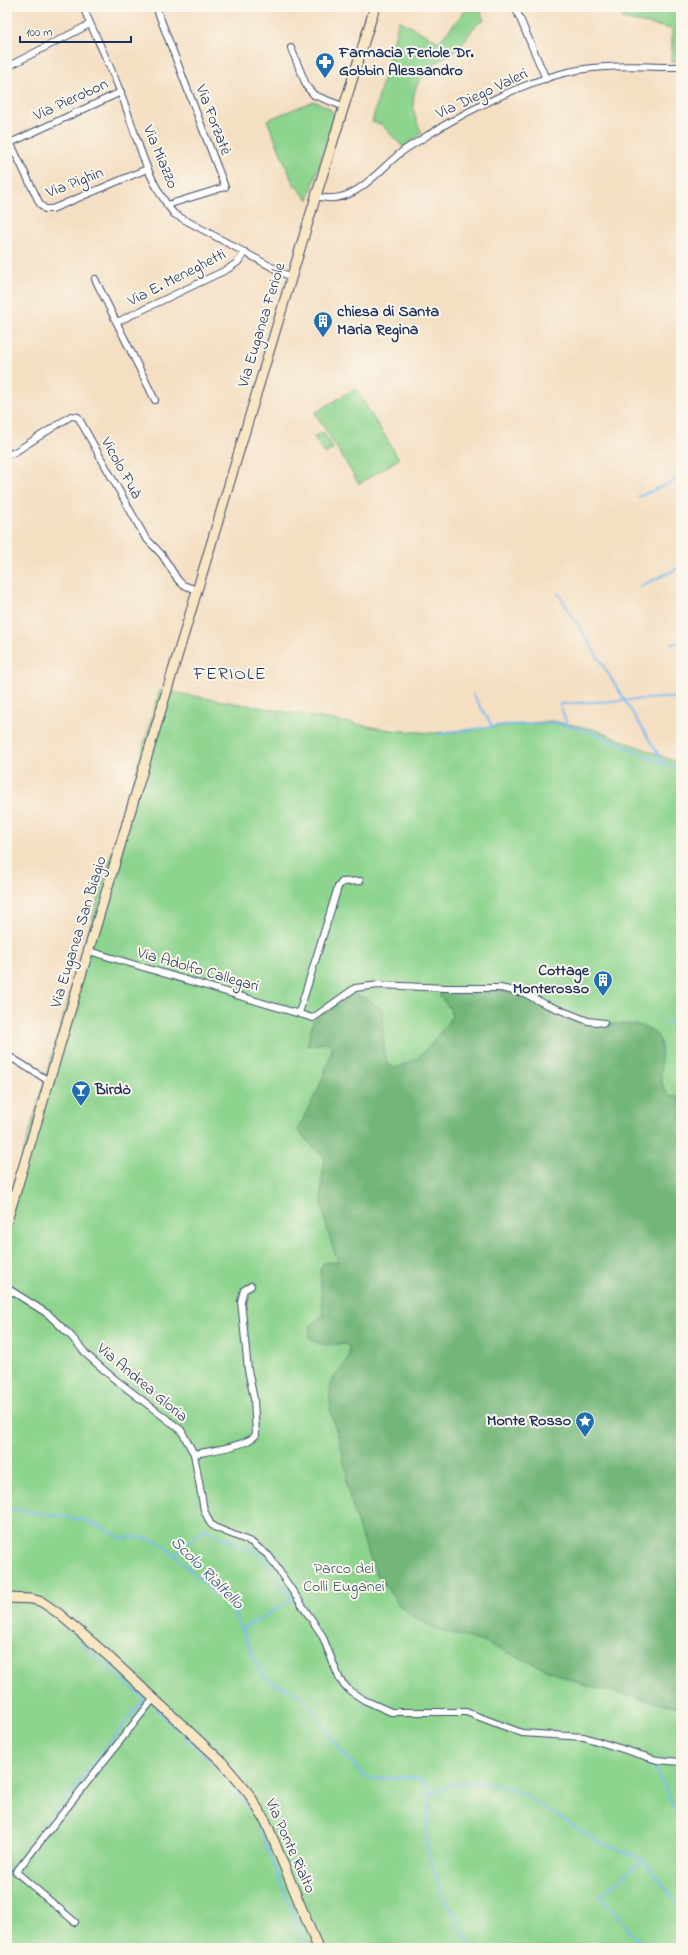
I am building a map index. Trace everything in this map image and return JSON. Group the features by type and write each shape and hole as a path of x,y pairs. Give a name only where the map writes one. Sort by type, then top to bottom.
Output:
{"main road":[{"name":"Via Euganea Feriole","path":"179,651 316,196 375,7"},
{"name":"Via Euganea San Biagio","path":"7,1221 179,651"},
{"name":"Via Ponte Rialto","path":"7,1598 25,1598 42,1602 80,1632 212,1751 249,1794 266,1822 318,1948"}],"street":[{"name":"Via Miazzo","path":"83,7 121,92 147,169 174,214 292,278"},
{"name":"Via Forzatè","path":"156,7 224,187 167,204"},
{"path":"515,7 546,79"},
{"path":"7,66 90,24"},
{"path":"291,48 307,87 314,95 344,107"},
{"name":"Via Diego Valeri","path":"316,196 329,199 342,197 356,191 370,182 398,154 439,129 491,102 546,79 578,70 622,67 681,67"},
{"name":"Via Pierobon","path":"10,142 121,92"},
{"name":"Via Pighin","path":"7,136 40,204 45,209 52,209 147,169"},
{"name":"Via E. Meneghetti","path":"117,322 228,268 238,262 245,252"},
{"name":"Via E. Meneghetti","path":"95,279 155,400"},
{"name":"Vicolo Fuà","path":"7,455 71,416 78,417 145,537 162,555 178,580 183,585 197,590"},
{"path":"299,1013 318,946 338,887 342,882 360,881"},
{"name":"Via Adolfo Callegari","path":"89,952 313,1018 355,988 379,985 446,988 500,988 524,993 545,1004 588,1021 604,1023"},
{"path":"7,1055 49,1081"},
{"path":"194,1454 244,1442 252,1439 256,1435 254,1399 248,1370 241,1301 244,1290 251,1286"},
{"name":"Via Andrea Gloria","path":"7,1288 48,1314 112,1377 181,1430 194,1454 204,1510 210,1523 214,1527 255,1544 269,1556 322,1635 340,1680 353,1694 391,1712 457,1710 522,1733 584,1737 650,1758 681,1762"},
{"path":"75,1922 16,1872 154,1698"}],"green space":[{"path":"468,7 483,7 481,13 484,20 473,28 460,47 430,68 423,76 414,93 413,102 414,112 422,133 403,147 381,124 372,122 399,20 439,42"},
{"path":"627,7 681,7 681,61 672,62 672,29 622,19"},
{"path":"314,101 330,109 334,119 308,200 293,183 267,120"},
{"path":"355,388 399,459 359,484 315,413"},
{"path":"323,432 333,449 325,454 314,437"},
{"name":"Parco dei Colli Euganei","path":"160,690 390,730 434,733 552,721 593,729 681,764 681,1948 7,1948 7,1208"},
{"path":"446,990 504,990 522,995 578,1021 594,1024 632,1024 649,1029 655,1033 659,1039 661,1047 662,1081 665,1089 670,1096 681,1097 681,1708 583,1685 480,1641 437,1629 412,1616 399,1605 376,1573 360,1532 348,1492 346,1481 348,1472 343,1462 343,1454 330,1409 330,1383 349,1358 349,1347 345,1344 330,1345 317,1343 309,1337 310,1326 323,1315 320,1271 323,1263 338,1262 323,1211 322,1187 325,1159 297,1130 318,1090 331,1054 332,1046 328,1043 307,1046 313,1021 351,994 366,998 384,1011 383,1037 386,1058 387,1062 395,1068 418,1058 433,1042 452,1017 450,1009 439,995"}],"waterway":[{"path":"638,497 681,478"},
{"path":"639,587 681,567"},
{"path":"558,593 665,765"},
{"path":"671,644 681,642"},
{"path":"473,694 492,726"},
{"path":"567,725 560,704 681,697"},
{"path":"439,734 503,725 555,723 591,732 664,764 681,769"},
{"path":"663,1022 681,1024"},
{"name":"Scolo Rialtello","path":"7,1508 84,1520 103,1528 120,1538 139,1537 158,1542 175,1555 234,1613 261,1673 272,1683 289,1689 305,1699 320,1719 335,1744 364,1776 376,1779 413,1777 426,1783 429,1798 426,1836 430,1858 445,1898 472,1948"},
{"path":"175,1555 206,1528 211,1533 257,1552 265,1560 292,1600 242,1629"},
{"path":"7,1874 144,1699 80,1642"},
{"path":"155,1709 219,1770 242,1797 252,1812 307,1948"},
{"path":"654,1766 681,1820"},
{"path":"430,1794 455,1784 484,1783 505,1786 524,1795 597,1841 643,1860 681,1908"},
{"path":"643,1860 600,1896 645,1948"}],"place":[{"name":"Farmacia Feriole Dr. Gobbin Alessandro","path":"325,79"},
{"name":"chiesa di Santa Maria Regina","path":"323,338"},
{"name":"Cottage Monterosso","path":"603,997"},
{"name":"Birdò","path":"81,1107"},
{"name":"Monte Rosso","path":"585,1438"}],"district":[{"name":"FERIOLE","path":"230,675"}]}
